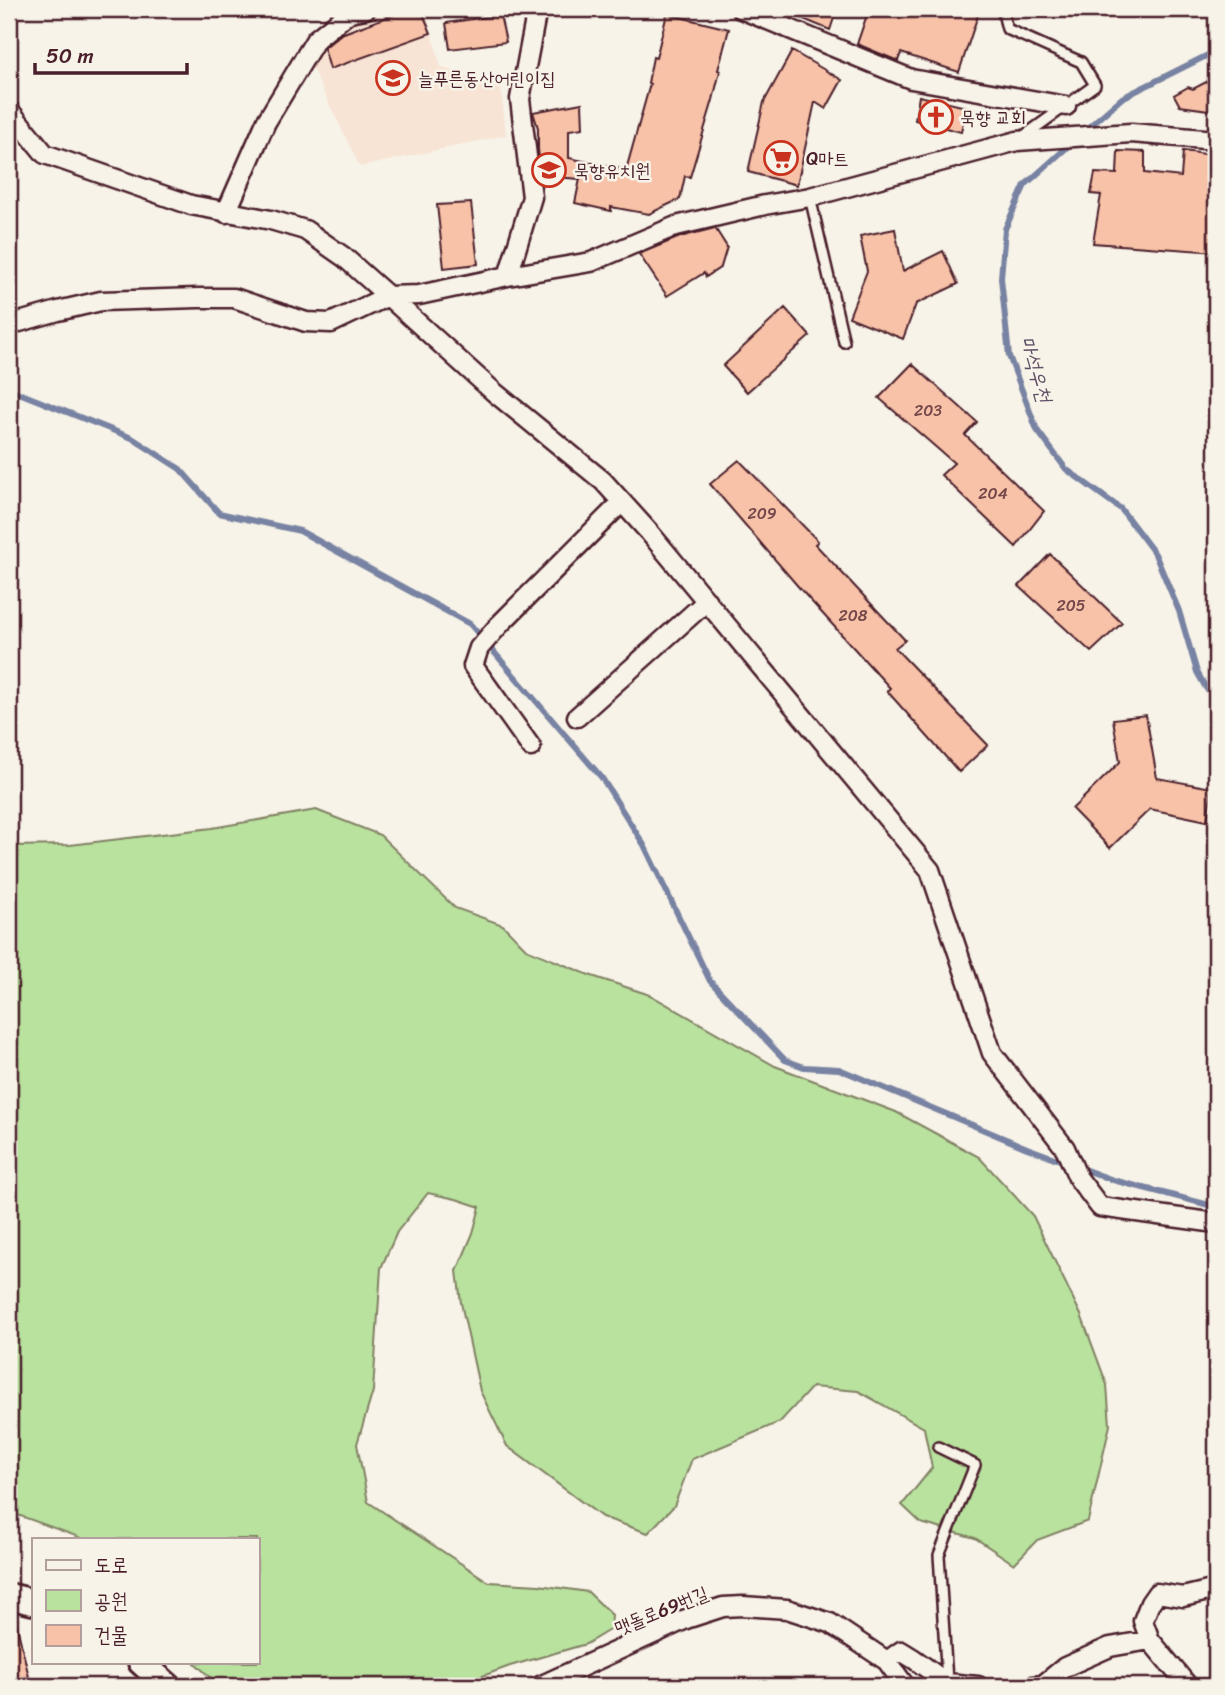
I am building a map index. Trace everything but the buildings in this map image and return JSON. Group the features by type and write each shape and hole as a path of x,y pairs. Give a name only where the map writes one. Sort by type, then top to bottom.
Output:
{"street":[{"path":"226,213 266,122 316,39 350,12 366,9"},
{"path":"508,276 532,197 520,99 537,9"},
{"path":"741,9 911,79 1066,106"},
{"path":"9,110 45,154 191,205 271,220 305,230 344,257 494,392 603,481 649,532 930,870 992,1053 1065,1149 1078,1178 1100,1207 1216,1223"},
{"path":"9,325 101,301 198,298 234,298 306,322 331,323 388,296 419,295 591,262 676,226 810,197 1017,141 1130,133 1216,140"},
{"path":"531,747 473,666 479,648 622,502"},
{"path":"577,717 707,601"},
{"path":"1188,1686 1150,1640 1143,1621 1150,1602 1157,1593 1183,1597 1216,1589"},
{"path":"9,1596 32,1602"},
{"name":"맷돌로69번길","path":"540,1686 686,1619 723,1607 743,1606 787,1609 830,1623 887,1661 905,1686"},
{"path":"1033,1686 1043,1685 1065,1667 1110,1647 1150,1640"},
{"path":"887,1661 901,1651 947,1683 978,1686"},
{"path":"143,1664 168,1686"}],"lane":[{"path":"1002,9 1007,29 1081,62 1095,85 1017,141"},
{"path":"810,197 844,342"},
{"path":"938,1447 975,1465 939,1555 947,1683"}],"shaded area":[{"name":"늘푸른동산어린이집","path":"367,9 425,9 441,67 501,89 506,135 360,167 306,56"}],"green space":[{"path":"316,810 380,835 455,908 503,925 526,949 589,975 650,995 775,1066 896,1112 979,1157 1033,1216 1081,1315 1107,1385 1110,1425 1088,1521 1037,1540 1014,1564 975,1538 921,1523 902,1505 932,1468 924,1428 858,1391 812,1387 780,1422 692,1459 674,1506 648,1533 602,1517 507,1446 480,1391 457,1271 473,1233 480,1207 428,1193 397,1232 381,1268 373,1391 357,1444 368,1502 489,1582 588,1592 612,1615 611,1629 586,1644 510,1666 455,1686 219,1686 196,1664 259,1664 259,1538 80,1538 18,1515 9,1520 9,846 70,845 212,828"}],"waterway":[{"name":"마석우천","path":"1084,131 1122,98 1216,51"},
{"name":"마석우천","path":"1074,141 1025,185 1005,229 1001,278 1009,356 1037,430 1066,469 1121,509 1155,554 1179,611 1197,672 1216,699"},
{"path":"9,389 132,438 180,469 219,513 300,531 470,624 602,778 644,845 710,981 785,1060 804,1067 839,1069 1068,1163"},
{"path":"1078,1167 1113,1180 1216,1205"}],"place":[{"name":"늘푸른동산어린이집","path":"393,78"},
{"name":"묵향 교회","path":"936,117"},
{"name":"Q마트","path":"781,158"},
{"name":"묵향유치원","path":"549,170"}]}
